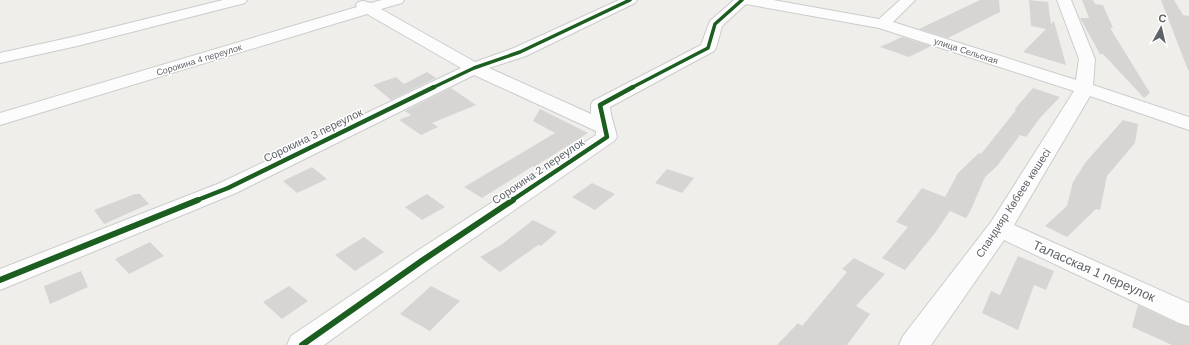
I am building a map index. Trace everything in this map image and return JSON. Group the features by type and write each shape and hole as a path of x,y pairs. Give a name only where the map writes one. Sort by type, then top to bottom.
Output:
{"street":[{"path":"0,58 77,41 240,0"},
{"path":"354,0 474,68 606,128"},
{"name":"Сорокина 4 переулок","path":"0,118 370,9 396,0"},
{"name":"Сорокина 3 переулок","path":"0,280 228,188 474,68 520,52 630,0"},
{"path":"606,128 600,115 600,105 708,48 715,24 742,0"},
{"name":"улица Сельская","path":"749,0 882,24 1082,92 1189,124"},
{"path":"882,24 908,0"},
{"path":"1064,0 1087,59 1082,92"},
{"name":"Спандияр Көбеев көшесі","path":"914,345 1000,228 1082,92"},
{"name":"Сорокина 2 переулок","path":"302,345 423,260 607,136 606,128"},
{"name":"Таласская 1 переулок","path":"1000,228 1189,314"}],"building":[{"path":"980,0 999,0 1000,12 948,38 919,29"},
{"path":"1029,0 1048,2 1051,24 1054,21 1066,65 1023,52 1046,29 1031,26"},
{"path":"1082,0 1093,0 1095,4 1103,5 1113,28 1110,28 1150,93 1144,98 1103,54 1100,54 1080,18 1089,18"},
{"path":"1161,0 1174,0 1183,15 1189,16 1189,70 1188,70"},
{"path":"902,37 931,46 909,57 880,47"},
{"path":"427,72 436,78 391,100 373,85 396,77 404,84"},
{"path":"451,88 476,105 432,123 438,127 421,135 399,120 411,115 405,111"},
{"path":"1033,88 1060,97 1040,118 1026,137 1020,135 997,166 985,177 966,218 950,211 935,233 905,270 882,258 908,227 896,222 922,188 945,197 958,173 979,153 981,154"},
{"path":"540,109 588,133 482,198 464,187 555,133 533,121"},
{"path":"1123,120 1138,124 1135,143 1107,176 1100,210 1096,209 1067,237 1045,226 1067,206 1073,182 1085,163"},
{"path":"312,167 327,179 297,193 283,181"},
{"path":"667,169 694,178 682,193 655,183"},
{"path":"592,183 615,194 595,210 572,197"},
{"path":"135,194 140,194 149,204 104,224 94,210"},
{"path":"427,194 445,207 422,220 405,207"},
{"path":"533,220 557,232 541,246 538,245 500,272 480,257 501,245"},
{"path":"364,237 384,252 355,271 335,255"},
{"path":"150,242 164,256 129,274 115,259"},
{"path":"1018,256 1054,271 1046,290 1034,285 1018,330 982,313 991,291 1000,295"},
{"path":"854,258 885,274 856,306 870,314 847,345 777,345 798,323 802,326 847,272 842,269"},
{"path":"81,271 88,287 50,304 44,286"},
{"path":"289,286 308,301 282,319 263,302"},
{"path":"431,286 460,301 430,331 400,314"},
{"path":"1138,305 1178,324 1189,327 1189,345 1172,345 1132,327"}],"cycle path":[{"path":"0,280 228,188 474,68 520,52 630,0"},
{"path":"302,345 423,260 607,137 600,105 708,48 715,24 742,0"}]}
